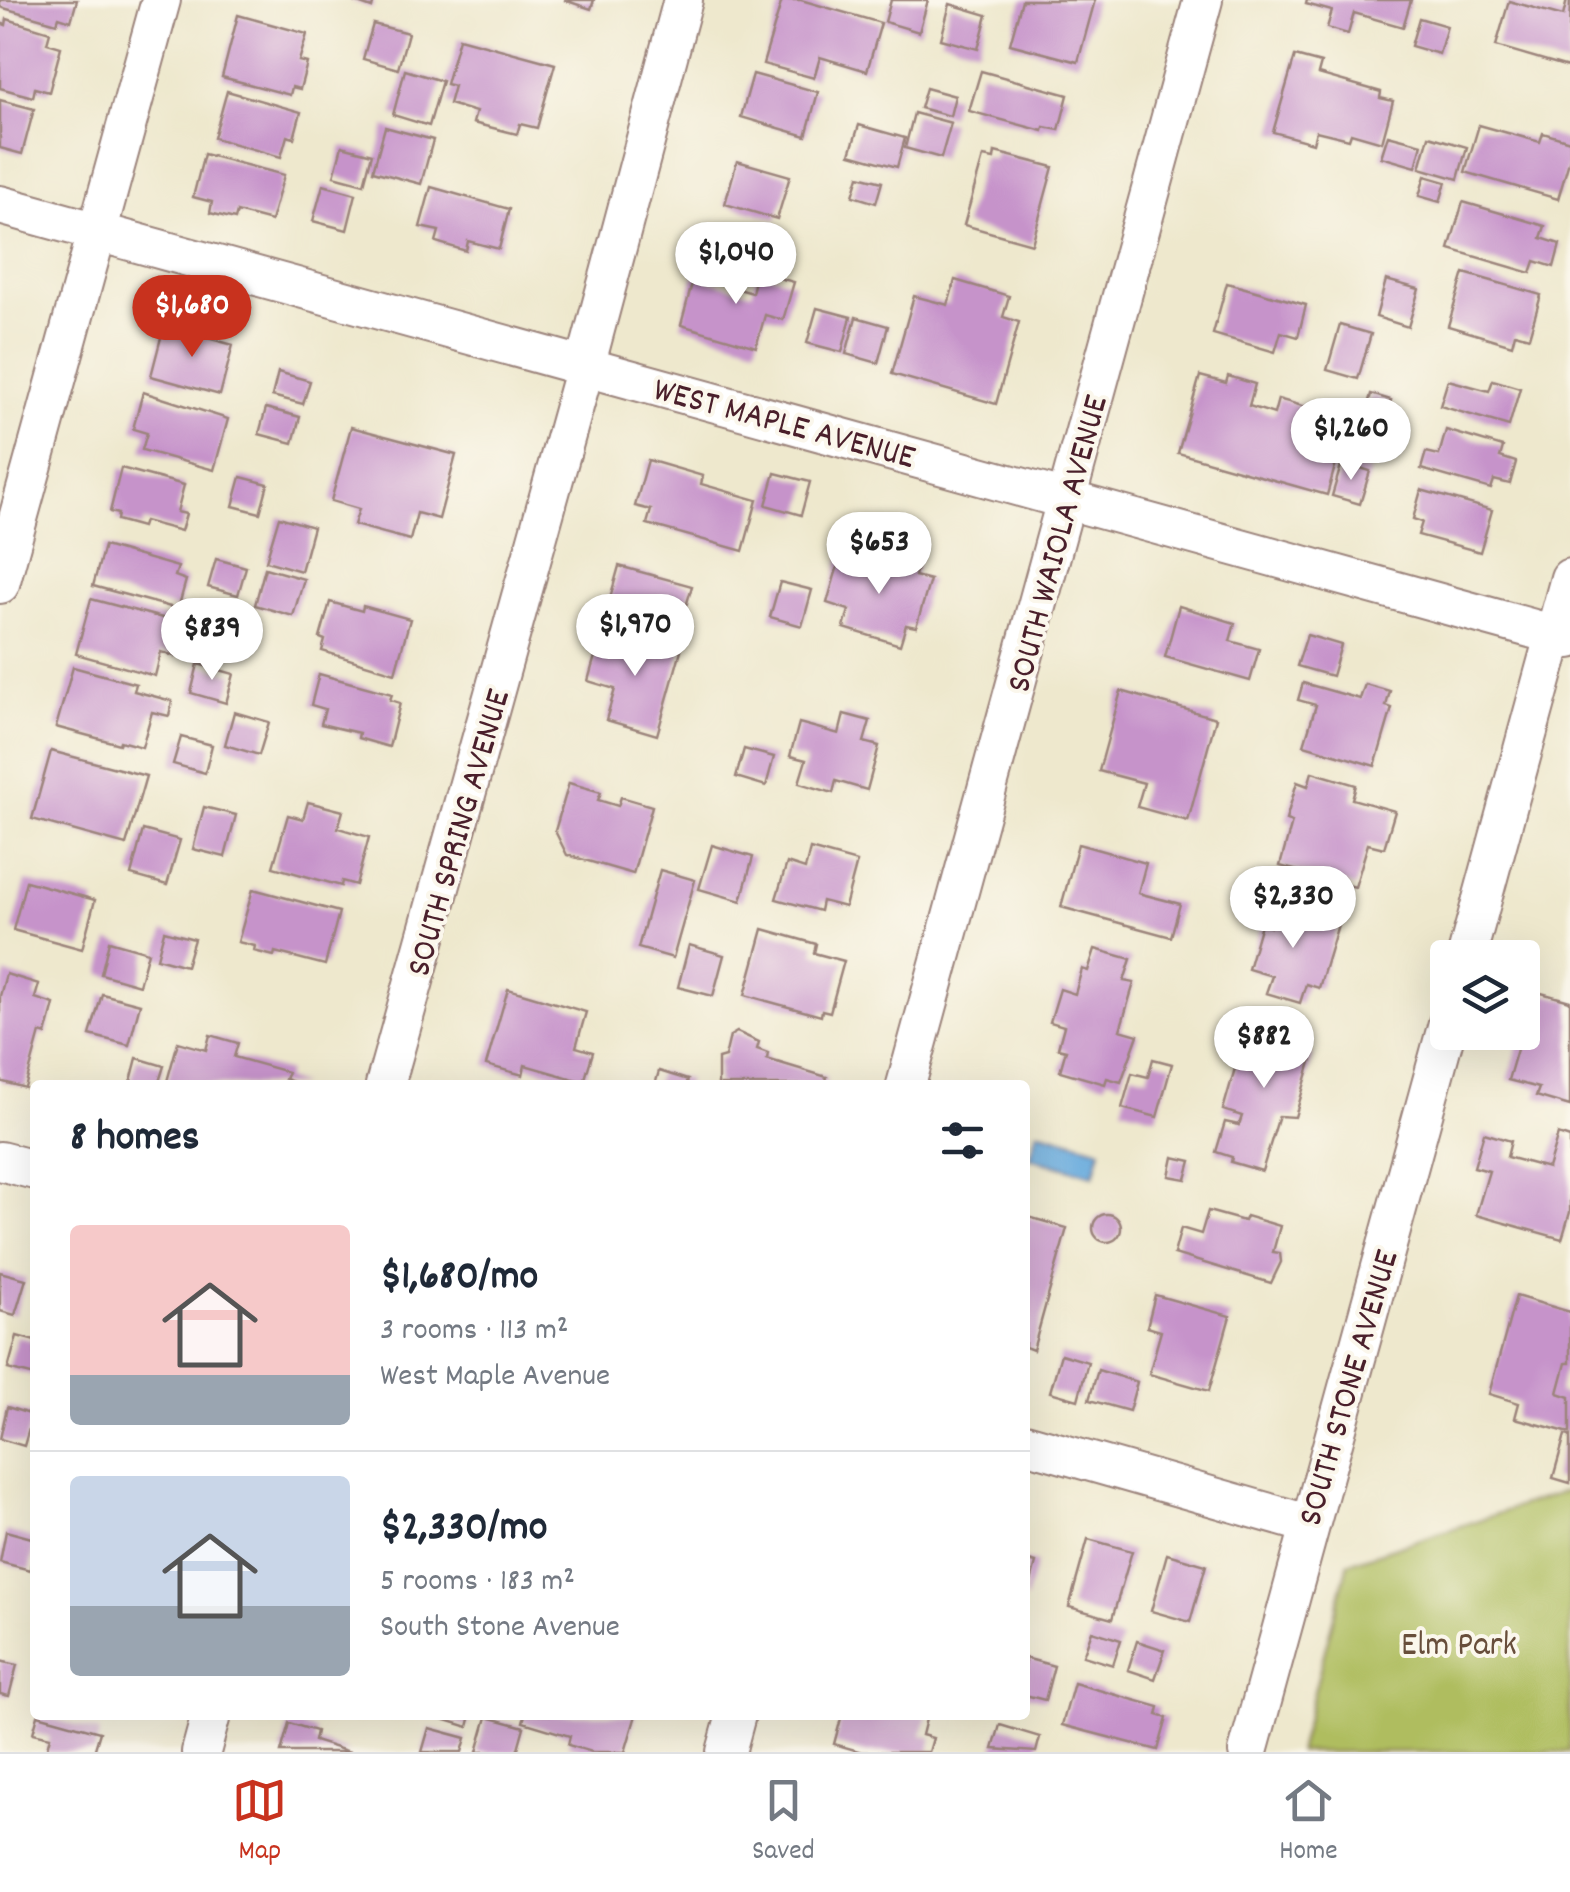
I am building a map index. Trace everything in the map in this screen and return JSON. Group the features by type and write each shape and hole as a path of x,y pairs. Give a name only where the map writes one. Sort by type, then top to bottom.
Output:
{"street":[{"path":"0,584 161,0"},
{"name":"SOUTH SPRING AVENUE","path":"386,1080 585,367 682,0"},
{"name":"SOUTH WAIOLA AVENUE","path":"907,1080 1203,0"},
{"name":"WEST MAPLE AVENUE","path":"0,205 1562,637"},
{"path":"1471,940 1562,637 1570,578"},
{"name":"SOUTH STONE AVENUE","path":"1248,1752 1440,1050"},
{"path":"0,1161 30,1169"},
{"path":"1030,1444 1308,1524"},
{"path":"201,1752 210,1720"},
{"path":"726,1752 735,1720"}],"green space":[{"name":"Elm Park","path":"1563,1492 1570,1493 1570,1752 1298,1752 1348,1563"}],"water":[{"path":"1038,1131 1101,1149 1094,1175 1030,1158"}],"building":[{"path":"0,0 77,0 71,21 59,17 57,23 0,7"},
{"path":"349,0 374,0 372,8"},
{"path":"564,0 594,0 591,9"},
{"path":"782,0 801,0 881,23 867,71 820,57 814,78 763,64"},
{"path":"891,0 928,0 919,32 885,22"},
{"path":"1022,0 1095,0 1078,62 1010,44"},
{"path":"1307,0 1411,0 1403,27 1354,13 1348,34 1327,28 1332,11 1306,4"},
{"path":"1567,0 1568,67 1496,46 1509,1 1563,16"},
{"path":"950,4 987,15 978,49 941,39"},
{"path":"238,15 307,34 299,61 307,63 300,89 292,87 290,95 222,77"},
{"path":"1419,18 1447,26 1439,54 1411,46"},
{"path":"7,19 50,32 47,43 61,47 49,92 35,88 33,97 0,88 0,23 6,25"},
{"path":"373,24 408,33 398,69 363,59"},
{"path":"459,38 555,64 537,128 520,124 517,134 473,123 476,112 449,104 454,86 446,84"},
{"path":"1295,56 1321,63 1318,74 1381,92 1380,98 1393,101 1382,142 1351,133 1349,139 1316,131 1313,143 1273,132"},
{"path":"405,70 442,81 429,126 393,115"},
{"path":"981,71 1068,95 1059,130 1044,127 1043,131 969,111"},
{"path":"753,74 818,92 806,136 741,117"},
{"path":"926,88 955,96 950,116 920,108"},
{"path":"227,91 301,112 294,138 287,136 281,157 214,138"},
{"path":"0,100 34,109 22,154 0,148"},
{"path":"914,113 951,123 941,158 905,148"},
{"path":"859,125 905,138 897,167 850,154"},
{"path":"1479,125 1540,142 1543,133 1570,141 1570,158 1558,199 1465,172"},
{"path":"385,127 433,140 421,184 373,171"},
{"path":"1388,135 1422,144 1416,167 1381,157"},
{"path":"1429,136 1467,147 1458,179 1420,168"},
{"path":"342,146 372,154 364,184 334,176"},
{"path":"995,152 1053,167 1032,244 964,225 983,157 994,159"},
{"path":"204,154 284,175 271,221 237,212 235,219 210,213 212,202 193,197"},
{"path":"737,161 790,176 777,219 725,204"},
{"path":"859,176 882,182 876,203 853,196"},
{"path":"1425,176 1446,182 1440,202 1419,196"},
{"path":"323,185 356,194 347,230 313,221"},
{"path":"431,187 509,209 499,249 468,241 466,251 436,242 439,231 420,227"},
{"path":"1463,202 1545,226 1541,238 1560,244 1554,267 1535,261 1531,273 1449,249"},
{"path":"757,272 794,282 783,320 765,315 756,347 681,325 694,276 752,293"},
{"path":"1464,273 1541,295 1529,337 1515,333 1512,345 1448,326"},
{"path":"955,280 1009,296 1003,317 1019,322 996,404 892,374 914,296 948,305"},
{"path":"1386,280 1419,289 1408,327 1376,317"},
{"path":"1227,283 1306,305 1298,337 1281,332 1275,352 1213,334"},
{"path":"817,308 851,317 842,352 807,343"},
{"path":"856,317 888,326 878,363 846,354"},
{"path":"1340,325 1371,334 1358,379 1327,370"},
{"path":"164,326 233,345 220,395 151,376"},
{"path":"278,372 310,381 303,404 272,396"},
{"path":"1200,376 1226,383 1228,376 1255,384 1249,406 1274,414 1278,399 1317,410 1313,425 1344,434 1327,495 1178,453"},
{"path":"1448,380 1489,391 1493,380 1520,388 1509,426 1440,406"},
{"path":"143,392 228,419 214,470 142,450 147,433 133,429"},
{"path":"1371,394 1391,400 1382,429 1363,423"},
{"path":"266,408 300,417 293,443 259,434"},
{"path":"351,427 456,455 439,519 417,513 410,540 354,525 359,509 331,501"},
{"path":"1446,430 1503,447 1500,457 1516,462 1510,484 1494,480 1491,489 1421,469 1426,452 1439,455"},
{"path":"648,460 703,476 701,484 757,500 743,551 647,524 651,510 635,506"},
{"path":"1342,462 1370,471 1360,504 1332,496"},
{"path":"121,468 184,485 177,512 186,514 181,531 144,521 142,527 117,520 118,514 110,512"},
{"path":"775,473 810,482 801,515 766,505"},
{"path":"241,477 268,484 260,513 233,506"},
{"path":"1421,490 1492,510 1480,552 1418,535 1422,522 1413,519"},
{"path":"279,517 313,527 301,571 266,561"},
{"path":"104,546 178,567 175,576 186,580 178,609 93,586"},
{"path":"841,555 886,568 890,557 918,564 915,576 930,580 916,627 906,625 900,645 844,628 849,610 827,603"},
{"path":"216,559 246,567 238,595 208,587"},
{"path":"619,566 692,586 679,630 607,609"},
{"path":"265,568 304,579 293,616 255,605"},
{"path":"780,582 812,590 802,626 770,617"},
{"path":"91,599 170,620 167,630 180,634 174,656 161,652 155,676 76,654"},
{"path":"330,602 410,619 395,673 322,651 325,640 320,638"},
{"path":"1179,606 1235,623 1230,641 1259,649 1250,681 1165,657"},
{"path":"603,628 681,650 657,735 606,720 615,689 588,681"},
{"path":"1307,635 1341,645 1332,676 1297,666"},
{"path":"198,664 234,674 226,703 191,693"},
{"path":"73,667 136,684 134,691 172,701 169,716 152,712 142,747 56,727"},
{"path":"319,674 392,694 390,700 400,703 389,747 358,738 359,733 321,724 325,709 311,705"},
{"path":"1303,683 1360,699 1365,684 1390,691 1386,706 1392,708 1375,766 1304,745 1316,705 1298,700"},
{"path":"1121,691 1216,718 1188,821 1137,807 1144,783 1099,771"},
{"path":"234,712 269,722 259,755 225,745"},
{"path":"844,714 870,721 864,742 879,746 867,790 836,781 833,793 799,783 806,760 790,756 799,723 839,734"},
{"path":"181,737 212,745 205,773 173,764"},
{"path":"744,749 774,757 766,786 736,777"},
{"path":"51,751 146,776 126,845 32,819"},
{"path":"1312,772 1356,785 1352,799 1395,811 1384,848 1368,844 1355,887 1280,866 1292,822 1286,820 1297,782 1308,786"},
{"path":"569,783 601,792 598,800 618,806 621,797 652,806 633,874 567,855 555,831"},
{"path":"308,802 343,811 338,828 369,837 356,885 342,881 341,886 273,867 288,815 303,819"},
{"path":"204,807 236,815 225,857 193,849"},
{"path":"143,830 180,840 167,885 131,875"},
{"path":"1078,844 1146,863 1138,893 1180,904 1171,937 1061,907"},
{"path":"712,845 753,857 741,901 699,889"},
{"path":"810,849 857,862 845,907 822,901 820,911 776,899 787,863 805,869"},
{"path":"660,870 695,880 673,958 638,948"},
{"path":"26,881 95,900 82,949 13,930"},
{"path":"253,889 339,912 325,965 275,952 274,956 254,951 255,946 238,942"},
{"path":"1276,904 1339,921 1319,988 1306,984 1300,1003 1266,993 1272,976 1248,969 1261,924 1270,927"},
{"path":"763,929 816,944 814,953 844,961 830,1012 822,1010 821,1016 745,995"},
{"path":"164,931 194,939 186,966 157,958"},
{"path":"109,941 148,952 139,985 101,974"},
{"path":"689,945 724,955 713,996 678,987"},
{"path":"1095,949 1131,959 1124,981 1134,983 1120,1030 1138,1035 1121,1082 1107,1078 1105,1084 1060,1071 1066,1050 1058,1048 1064,1026 1050,1022 1060,989 1075,994 1082,969 1088,971"},
{"path":"6,974 39,984 35,998 54,1004 46,1035 40,1033 25,1088 0,1081 0,996"},
{"path":"508,989 586,1012 576,1047 593,1052 585,1080 525,1065 523,1075 486,1065"},
{"path":"1540,993 1570,1001 1570,1106 1536,1096 1539,1088 1508,1080 1517,1050 1540,1050"},
{"path":"102,994 140,1004 129,1045 90,1035"},
{"path":"1254,1012 1298,1025 1293,1046 1313,1055 1295,1117 1279,1116 1262,1171 1231,1162 1232,1157 1216,1152 1225,1122 1239,1125 1242,1116 1223,1110 1238,1058 1249,1061 1255,1038 1247,1036"},
{"path":"737,1032 759,1042 757,1049 768,1053 767,1059 827,1077 826,1080 718,1080 718,1059 725,1057 730,1036"},
{"path":"210,1035 238,1043 234,1057 288,1072 288,1080 167,1080 178,1042 206,1050"},
{"path":"137,1058 164,1066 160,1080 131,1080"},
{"path":"1153,1059 1172,1064 1157,1117 1122,1108 1132,1073 1148,1077"},
{"path":"659,1071 688,1080 656,1080"},
{"path":"1484,1133 1511,1141 1507,1157 1548,1168 1558,1134 1570,1138 1570,1212 1562,1239 1476,1215 1489,1171 1474,1167"},
{"path":"1173,1157 1191,1161 1186,1179 1169,1176"},
{"path":"1208,1211 1280,1226 1273,1252 1280,1253 1281,1262 1271,1283 1174,1254 1181,1228 1201,1234"},
{"path":"1107,1214 1117,1218 1121,1228 1117,1238 1107,1242 1097,1238 1093,1228 1097,1218"},
{"path":"1030,1217 1067,1228 1033,1350 1030,1349"},
{"path":"0,1272 26,1279 15,1315 0,1311"},
{"path":"1155,1295 1230,1316 1209,1391 1149,1374 1161,1331 1147,1327"},
{"path":"1516,1296 1570,1312 1570,1363 1566,1363 1558,1393 1570,1397 1570,1433 1515,1418 1519,1403 1489,1394"},
{"path":"17,1336 30,1340 30,1375 8,1369"},
{"path":"1061,1354 1088,1362 1078,1400 1050,1392"},
{"path":"1098,1370 1137,1382 1129,1411 1089,1400"},
{"path":"7,1407 30,1414 24,1446 0,1439"},
{"path":"1565,1435 1570,1436 1570,1483 1553,1478"},
{"path":"6,1531 30,1538 30,1570 0,1562"},
{"path":"1088,1539 1132,1551 1112,1619 1069,1607"},
{"path":"1167,1554 1206,1565 1190,1622 1151,1611"},
{"path":"1030,1561 1036,1563 1030,1585"},
{"path":"1092,1631 1121,1640 1113,1665 1083,1656"},
{"path":"1137,1641 1165,1650 1155,1679 1128,1670"},
{"path":"1030,1659 1054,1666 1045,1700 1030,1696"},
{"path":"0,1661 17,1665 9,1696 0,1694"},
{"path":"1074,1683 1159,1707 1157,1715 1167,1718 1158,1750 1062,1725"},
{"path":"37,1720 56,1720 100,1732 94,1752 46,1752 50,1737 33,1733"},
{"path":"446,1720 470,1720 468,1727"},
{"path":"486,1720 524,1727 517,1752 477,1752"},
{"path":"635,1720 625,1752 592,1752 568,1745 570,1736 523,1722"},
{"path":"841,1720 926,1720 922,1735 933,1738 929,1752 862,1752 834,1744"},
{"path":"289,1723 316,1731 314,1741 350,1752 281,1752"},
{"path":"1000,1725 1040,1737 1036,1752 993,1749"},
{"path":"429,1728 466,1738 462,1752 422,1752"}]}
